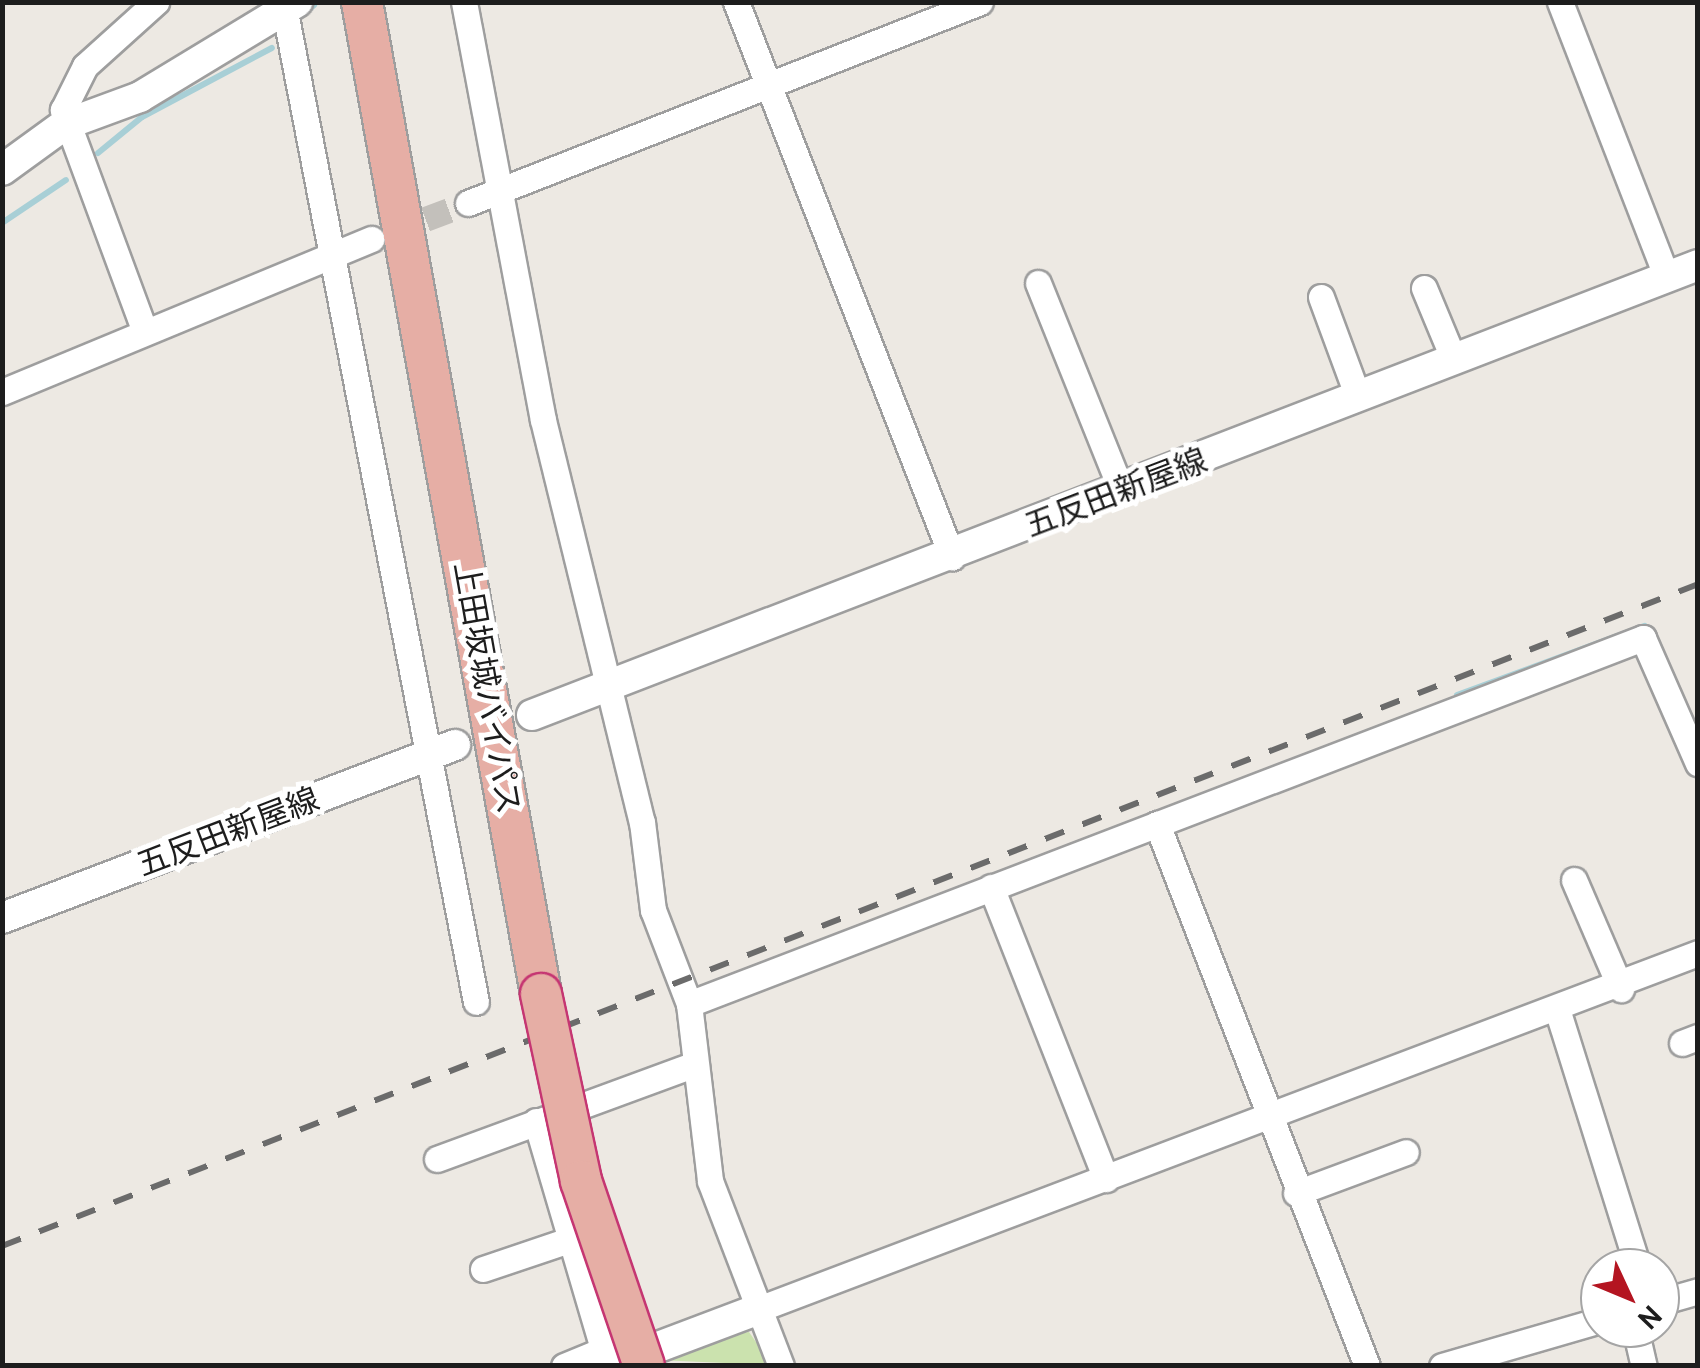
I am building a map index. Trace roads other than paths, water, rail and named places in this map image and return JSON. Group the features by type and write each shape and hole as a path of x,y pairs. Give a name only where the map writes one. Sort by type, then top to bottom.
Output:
{"highway":[{"name":"上田坂城バイパス","path":"362,2 541,994 616,1361"}],"street":[{"path":"145,332 64,125 66,93 86,66 156,2"},
{"path":"464,2 499,194 642,822 652,910 689,1004 710,1181 756,1310 781,1366"},
{"path":"736,2 952,557"},
{"path":"468,203 980,2"},
{"path":"1560,2 1667,278"},
{"path":"2,170 64,125 140,98 291,7 423,757 476,1002"},
{"path":"2,392 372,239"},
{"name":"五反田新屋線","path":"532,714 1122,492 1698,266"},
{"path":"1038,283 1122,492"},
{"path":"1424,288 1454,360"},
{"path":"1320,297 1358,397"},
{"path":"689,1004 1642,638 1698,763"},
{"name":"五反田新屋線","path":"2,918 454,746"},
{"path":"1158,824 1270,1114 1296,1193 1366,1366"},
{"path":"1574,880 1621,989"},
{"path":"991,888 1106,1179"},
{"path":"564,1366 616,1361 1270,1114 1621,989 1698,953"},
{"path":"1556,1009 1632,1248"},
{"path":"437,1160 695,1064"},
{"path":"536,1121 566,1240 616,1361"},
{"path":"1296,1193 1406,1152"},
{"path":"483,1270 566,1240"},
{"path":"1442,1366 1580,1326"}],"waterway":[{"path":"299,18 314,5"},
{"path":"98,153 142,117 272,48"},
{"path":"2,223 66,180"},
{"path":"1457,695 1645,626"}],"tunnel":[{"path":"391,232 468,203"}],"railway":[{"path":"2,1246 1698,584"}]}
